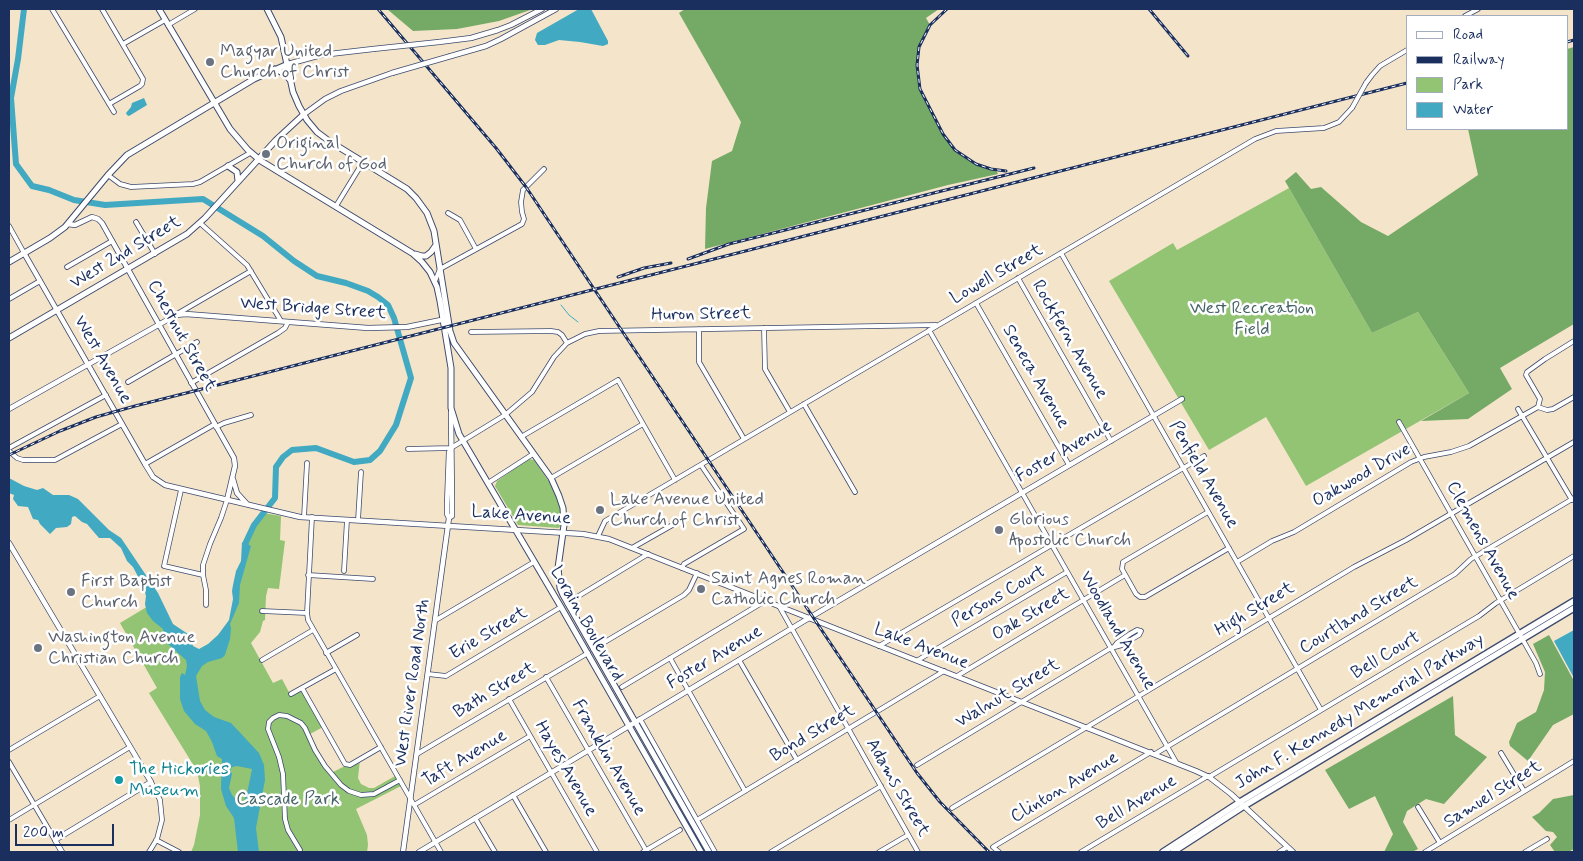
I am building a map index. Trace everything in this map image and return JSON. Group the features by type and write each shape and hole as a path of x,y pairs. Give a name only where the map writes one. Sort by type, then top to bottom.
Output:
{"main road":[{"name":"West River Road North","path":"159,9 235,136 250,153 258,160 412,253 425,266 435,282 445,320 450,362 451,408"},
{"path":"267,9 281,37 296,99 303,115 322,137 407,189 419,200 430,219 440,269 445,320 452,337 464,357 551,478 563,508 563,533"},
{"path":"9,262 50,238 68,224 119,162 130,153 254,79 288,64"},
{"path":"275,69 285,74 291,81"},
{"name":"West 2nd Street","path":"9,338 187,234 200,223 282,133 303,115"},
{"path":"228,166 237,172 238,182"},
{"path":"412,253 424,256 432,252 436,245"},
{"path":"450,362 456,356 464,357"},
{"name":"Lorain Boulevard","path":"451,408 463,441 588,653 701,852"},
{"name":"Lorain Boulevard","path":"563,533 559,556 558,576 560,588 593,649 637,721 709,852"},
{"name":"John F. Kennedy Memorial Parkway","path":"1163,852 1520,637 1574,601"},
{"name":"John F. Kennedy Memorial Parkway","path":"1520,637 1574,608"},
{"name":"John F. Kennedy Memorial Parkway","path":"1173,852 1242,804"}],"street":[{"path":"52,9 114,112"},
{"path":"102,9 142,76 143,83 109,104"},
{"path":"123,44 195,9"},
{"path":"288,64 321,55 471,38 511,25 542,9"},
{"name":"West 2nd Street","path":"303,115 325,99 341,91 392,73 486,46 556,9"},
{"path":"1467,15 1478,9"},
{"name":"Lowell Street","path":"598,536 604,521 1260,136 1282,130 1324,128 1339,122 1352,108 1366,83 1378,68 1406,51"},
{"path":"108,175 120,184 131,187 194,184 250,153"},
{"path":"336,206 363,162"},
{"path":"435,282 440,269 522,224 524,219 521,202 523,190 544,169"},
{"path":"448,213 460,220 476,249"},
{"name":"Chestnut Street","path":"68,224 75,225 89,218 96,218 101,221 234,458 235,466 227,500"},
{"path":"136,222 155,254"},
{"path":"200,223 246,264 281,322"},
{"name":"West Avenue","path":"9,226 145,464 153,477 158,481"},
{"path":"67,267 112,241"},
{"name":"Penfield Avenue","path":"1060,253 1322,710"},
{"path":"9,409 176,315 250,270"},
{"name":"Rockfern Avenue","path":"1018,278 1111,441"},
{"path":"9,300 40,281"},
{"name":"Seneca Avenue","path":"976,303 1069,465"},
{"name":"West Bridge Street","path":"176,315 186,314 361,328 407,326 445,320"},
{"path":"191,383 278,333 285,328 288,322"},
{"name":"Huron Street","path":"567,343 585,334 599,331 938,325"},
{"path":"764,328 765,369 790,412"},
{"path":"699,329 699,362 744,439"},
{"name":"Woodland Avenue","path":"930,330 1176,762"},
{"path":"408,449 451,450 505,415 532,392 554,357 567,343 558,332 551,331 471,332"},
{"path":"1574,341 1545,359 1527,372 1526,375 1540,399 1538,407 1553,410 1574,397"},
{"path":"128,382 197,342"},
{"path":"521,437 618,380 675,480"},
{"path":"106,395 20,442 9,450 21,460 55,460 122,424"},
{"name":"Foster Avenue","path":"419,852 792,628 1182,399"},
{"path":"804,404 855,492"},
{"name":"Oakwood Drive","path":"1237,562 1272,541 1294,532 1402,466 1420,458 1451,452 1469,446 1538,407"},
{"name":"West River Road North","path":"403,852 450,518 447,514 447,506 449,452 451,450 451,408"},
{"path":"1518,409 1573,499"},
{"path":"145,464 216,425 251,415"},
{"name":"Clemens Avenue","path":"1399,422 1536,663 1540,674"},
{"path":"551,478 643,424"},
{"name":"High Street","path":"952,808 1354,567 1406,540 1574,442"},
{"path":"488,483 533,454"},
{"path":"879,646 1204,456"},
{"path":"304,517 307,463"},
{"path":"682,568 684,564 744,529 701,465"},
{"path":"358,520 361,472"},
{"path":"232,478 237,493 249,506"},
{"name":"Lake Avenue","path":"158,481 165,486 181,490 304,517 598,536 1176,762 1208,777 1222,786 1293,852"},
{"path":"181,490 164,566 203,575"},
{"name":"Courtland Street","path":"1153,753 1167,747 1298,669 1455,574 1475,557 1573,499"},
{"path":"206,605 203,565 227,500"},
{"path":"1208,512 1124,560 1121,566 1136,594 1142,597 1229,548"},
{"path":"312,518 308,575 308,620 441,852"},
{"path":"344,571 347,520"},
{"path":"632,548 676,523"},
{"path":"9,543 152,782 162,810 161,825 156,840 149,852"},
{"path":"567,603 648,554"},
{"name":"Bell Court","path":"1208,777 1479,616 1500,600 1574,556"},
{"path":"436,620 534,562"},
{"name":"Persons Court","path":"918,660 1068,572"},
{"path":"593,649 684,595 689,590 697,574"},
{"path":"308,575 373,579"},
{"name":"Oak Street","path":"957,676 1125,575"},
{"path":"622,687 766,601"},
{"name":"Adams Street","path":"779,606 918,852"},
{"name":"Erie Street","path":"428,674 446,676 561,607"},
{"path":"262,611 307,613"},
{"path":"262,660 313,630"},
{"name":"Walnut Street","path":"917,765 1112,648 1130,634 1137,630 1141,631 1139,635 1122,645 1112,648"},
{"path":"326,653 358,635"},
{"name":"Bath Street","path":"417,754 588,653"},
{"path":"670,658 745,791"},
{"path":"739,660 797,760"},
{"path":"291,694 336,669"},
{"name":"Bond Street","path":"697,820 944,671"},
{"name":"Franklin Avenue","path":"546,677 645,852"},
{"path":"302,688 347,765 380,747"},
{"path":"9,750 100,696"},
{"name":"Hayes Avenue","path":"509,699 597,852"},
{"path":"300,850 284,817 284,778 279,757 268,731 269,722 274,717 280,715 287,716 301,723 325,766 341,785 349,791 361,795 374,794 400,780"},
{"name":"Lorain Boulevard","path":"637,721 715,852"},
{"name":"Taft Avenue","path":"414,805 530,736"},
{"path":"9,820 130,747"},
{"name":"Clinton Avenue","path":"999,852 993,847 1153,753"},
{"path":"1501,753 1524,791"},
{"name":"Samuel Street","path":"1425,852 1574,761"},
{"path":"9,762 62,852"},
{"name":"Bell Avenue","path":"1082,852 1208,777"},
{"path":"55,840 152,782"},
{"path":"771,852 881,786"},
{"path":"513,795 546,852"},
{"path":"1418,807 1440,843"},
{"path":"475,818 495,852"},
{"path":"645,852 680,830"},
{"path":"879,852 908,834"},
{"path":"1525,852 1547,839"},
{"path":"156,840 179,852"},
{"path":"1279,852 1287,847"}],"green space":[{"path":"387,9 533,9 499,21 457,29 413,31"},
{"path":"685,9 939,9 926,18 930,25 922,39 918,54 917,75 920,89 943,134 955,150 968,160 983,167 996,170 998,174 948,185 705,249 706,208 712,161 732,151 741,122 679,13"},
{"path":"1574,47 1574,324 1500,368 1512,389 1468,419 1421,421 1469,393 1418,312 1372,333 1285,181 1296,172 1311,189 1321,187 1361,222 1388,236 1478,175 1468,130 1568,130 1568,49"},
{"name":"West Recreation Field","path":"1289,188 1372,333 1418,312 1469,393 1306,486 1266,417 1209,450 1109,281 1173,243 1177,250"},
{"path":"529,459 534,460 552,486 559,502 562,523 559,528 518,525 495,486 497,481"},
{"name":"Cascade Park","path":"263,513 281,516 280,540 285,541 279,589 268,588 265,620 260,632 251,643 273,683 282,679 291,696 299,691 302,692 323,727 310,734 323,759 333,772 360,760 358,778 361,784 374,788 395,776 401,786 356,809 367,835 367,852 191,852 200,815 200,786 197,771 149,693 157,688 120,623 155,602 195,660 224,638 236,601 246,542 254,525"},
{"path":"1549,635 1574,681 1574,714 1553,725 1528,761 1510,746 1509,742 1517,723 1536,712 1544,690 1545,672 1533,644"},
{"path":"1453,696 1455,735 1487,757 1444,804 1426,799 1407,811 1403,822 1418,849 1412,852 1384,852 1393,834 1375,796 1349,809 1325,770"},
{"path":"1574,795 1574,849 1568,852 1555,852 1550,845 1557,837 1553,832 1546,831 1532,817 1539,813 1553,799"}],"water":[{"path":"579,9 591,9 608,44 603,46 559,40 545,45 538,45 535,40 537,33"},
{"path":"144,98 147,105 129,116 127,115 126,113 132,103"},
{"path":"9,478 37,490 43,488 53,495 69,495 78,499 109,530 121,538 158,593 173,624 191,636 193,646 199,649 218,635 229,620 233,599 233,585 236,571 241,561 242,542 251,546 240,585 239,603 230,624 230,639 225,655 202,666 196,676 200,701 205,710 214,717 231,723 259,753 264,765 265,780 256,828 259,852 238,852 234,818 226,806 221,789 222,759 217,756 206,731 195,724 184,711 180,699 180,677 182,673 185,675 186,660 168,644 166,639 164,639 163,629 147,613 144,588 121,548 110,538 99,538 87,524 75,516 72,517 71,524 67,527 56,528 50,534 38,520 33,519 28,507 18,506 13,499 14,495 9,493","holes":["237,766 252,769 248,789 243,805 232,795 229,788 232,774 230,770 232,767"]},
{"path":"1574,630 1574,678 1554,641"}],"waterway":[{"path":"24,9 11,98 16,164 32,186 49,190 74,200 105,205 203,199 263,236 294,261 317,276 346,283 378,297 388,305 394,318 411,378 396,425 380,451 370,460 354,462 316,448 292,450 283,457 276,467 275,498 254,525 246,542 245,552"},
{"path":"561,305 578,322"}],"railway":[{"path":"378,9 496,148 526,187 917,773 940,802 989,852"},
{"path":"947,9 930,25 919,47 917,65 920,89 943,134 955,150 976,164 1006,171"},
{"path":"1149,9 1188,56"},
{"path":"1568,42 1574,40"},
{"path":"9,455 60,431 96,417 135,406 1406,83"},
{"path":"688,259 729,244 1034,168"},
{"path":"618,277 644,268 671,263"}],"place":[{"name":"Magyar United Church of Christ","path":"210,62"},
{"name":"Original Church of God","path":"266,154"},
{"name":"Lake Avenue United Church of Christ","path":"600,510"},
{"name":"Glorious Apostolic Church","path":"999,530"},
{"name":"Saint Agnes Roman Catholic Church","path":"701,589"},
{"name":"First Baptist Church","path":"71,592"},
{"name":"Washington Avenue Christian Church","path":"38,648"},
{"name":"The Hickories Museum","path":"119,780"}]}
